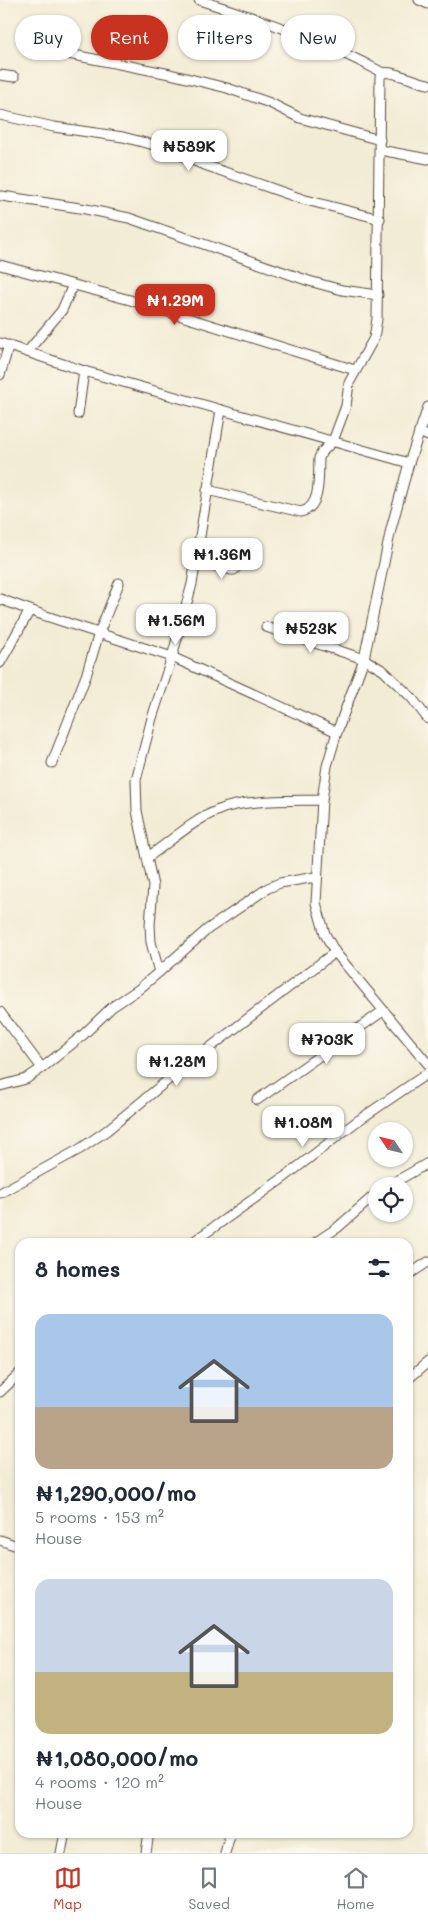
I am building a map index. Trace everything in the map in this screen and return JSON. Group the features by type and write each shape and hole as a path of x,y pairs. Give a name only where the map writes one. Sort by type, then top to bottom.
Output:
{"street":[{"path":"199,0 257,18 349,54 383,73 390,72 416,82 428,84"},
{"path":"420,0 428,4"},
{"path":"81,56 170,74 227,88 270,103 300,118 428,159"},
{"path":"207,490 301,512 308,510 315,501 320,458 333,442 346,406 349,383 354,370 374,338 378,295 380,220 379,85 380,77 383,73"},
{"path":"0,75 14,77"},
{"path":"0,116 54,127 123,137 165,148 199,164 302,199 380,220"},
{"path":"2,196 86,209 129,218 309,282 342,290 378,295"},
{"path":"0,265 148,305 354,370"},
{"path":"28,352 62,310 73,285"},
{"path":"0,376 4,344 84,371 409,463"},
{"path":"78,414 84,371"},
{"path":"428,407 409,463 391,529 364,659 337,732 327,766 322,800 316,877 316,903 324,934 335,952 428,1064"},
{"path":"158,972 151,942 150,925 153,886 137,811 136,780 152,718 172,657 192,584 221,410"},
{"path":"419,432 428,436"},
{"path":"196,561 231,570 234,570 239,564"},
{"path":"52,764 119,583"},
{"path":"0,599 172,657 337,732"},
{"path":"0,663 30,610"},
{"path":"266,627 364,659 389,676 411,697 428,719"},
{"path":"148,857 201,819 219,809 240,803 322,800"},
{"path":"0,1086 26,1079 42,1068 83,1035 112,1007 139,989 208,928 268,888 280,883 316,877"},
{"path":"0,1193 80,1149 106,1131 174,1075 335,952"},
{"path":"256,1100 383,1011"},
{"path":"0,1012 42,1068"},
{"path":"198,1238 286,1176 356,1122 428,1073"},
{"path":"404,1177 428,1163"},
{"path":"322,1238 337,1228 368,1201"},
{"path":"413,1272 428,1262"},
{"path":"413,1376 428,1362"},
{"path":"0,1392 15,1378"},
{"path":"0,1540 15,1545"},
{"path":"61,1853 64,1838"},
{"path":"146,1853 148,1838"},
{"path":"225,1853 229,1838"}]}
